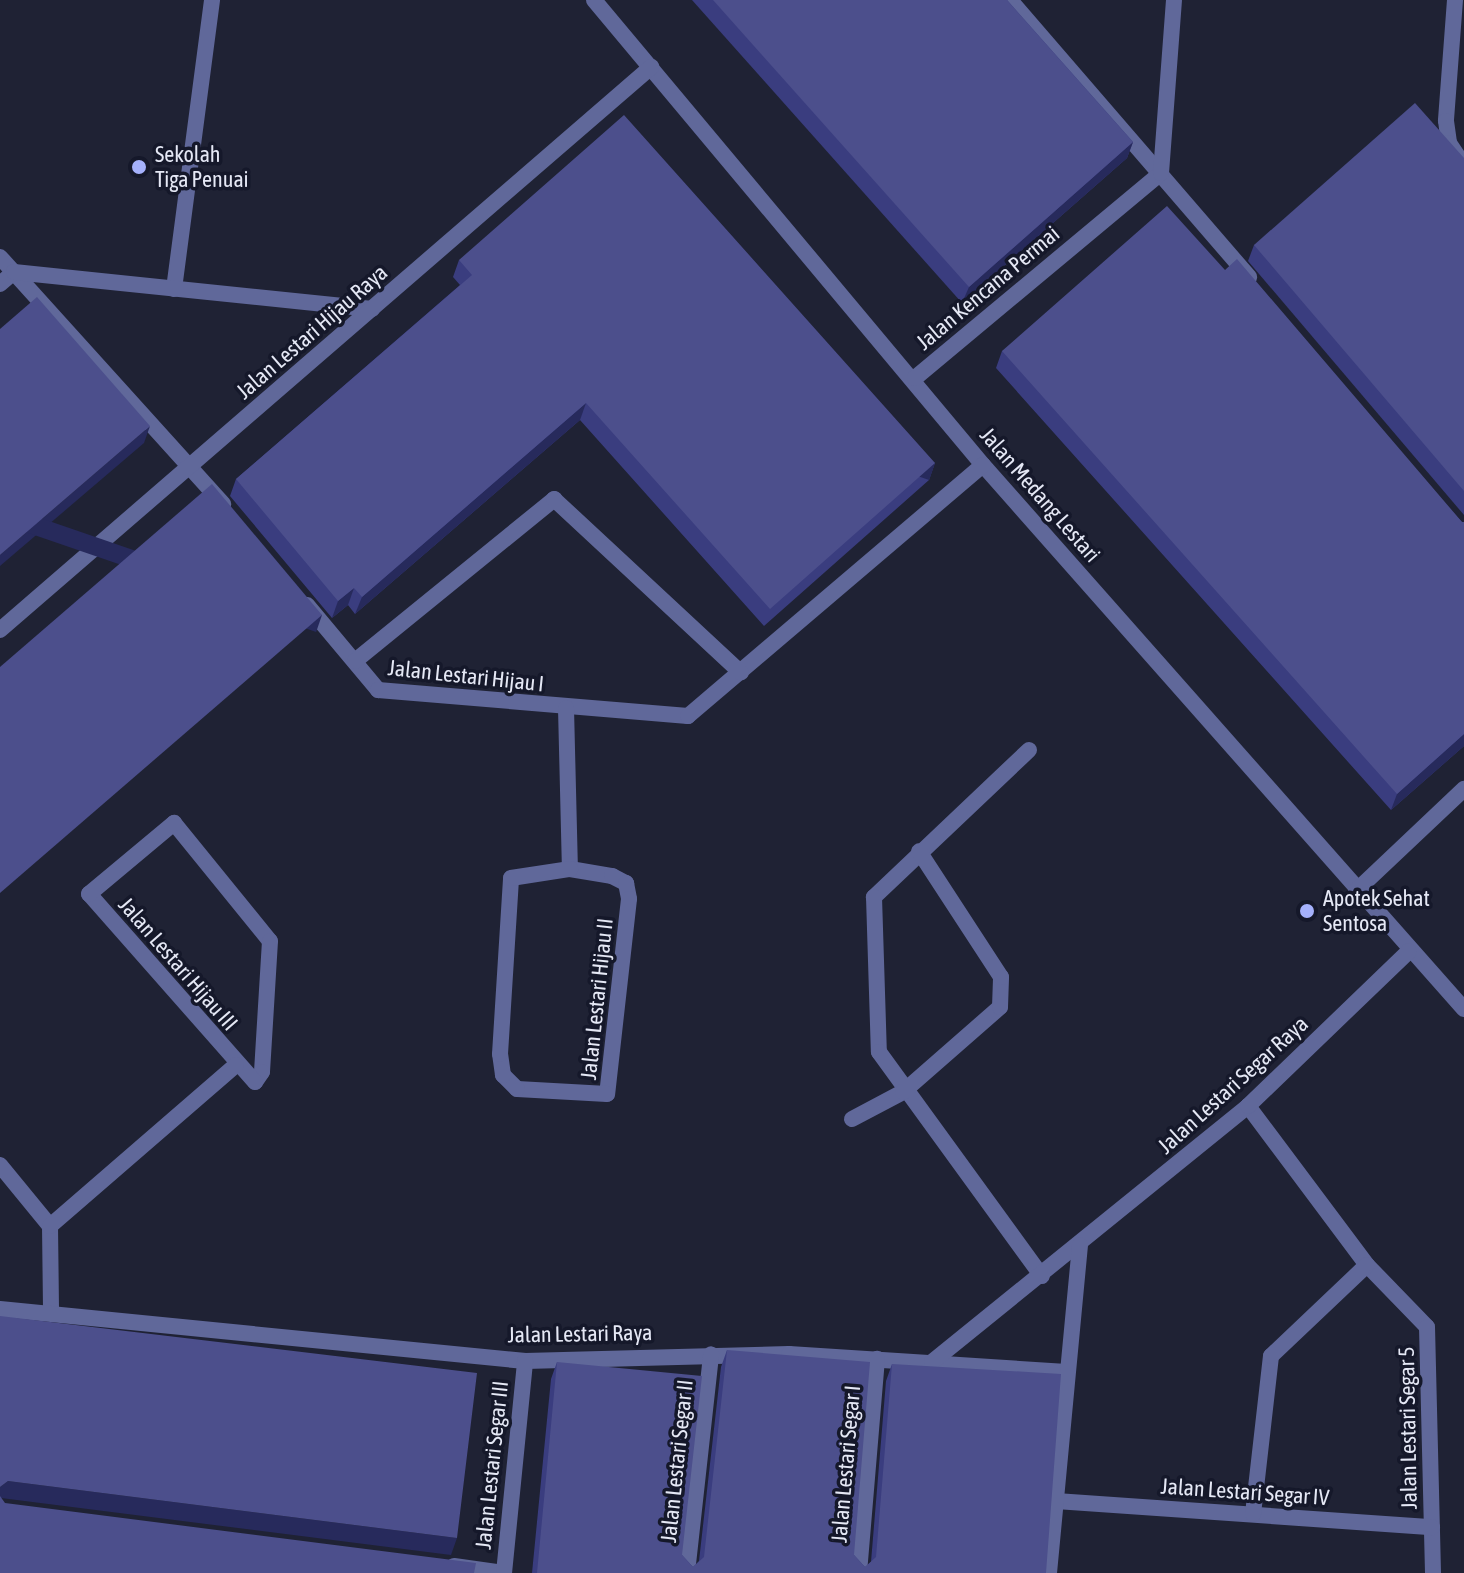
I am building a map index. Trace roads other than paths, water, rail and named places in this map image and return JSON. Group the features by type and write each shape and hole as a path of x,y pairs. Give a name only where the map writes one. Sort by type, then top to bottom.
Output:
{"street":[{"path":"174,289 212,0"},
{"name":"Jalan Medang Lestari","path":"594,0 915,378 983,465 1409,951 1464,1009"},
{"path":"1010,0 1262,293"},
{"path":"1161,173 1174,0"},
{"path":"1455,0 1457,65 1449,143 1464,165"},
{"name":"Jalan Lestari Hijau Raya","path":"0,630 651,67"},
{"name":"Jalan Kencana Permai","path":"915,378 1161,173"},
{"path":"0,257 191,466 237,521"},
{"path":"0,284 14,272 372,309"},
{"name":"Jalan Lestari Hijau I","path":"296,591 378,690 688,716 983,465"},
{"path":"355,661 554,499 741,673"},
{"path":"566,708 570,869"},
{"path":"1029,750 919,851 874,897 879,1052 903,1092 1042,1276"},
{"path":"1356,891 1464,789"},
{"name":"Jalan Lestari Hijau III","path":"170,823 270,941 262,1072 255,1082 236,1065 89,894 170,823"},
{"path":"852,1119 903,1092 1000,1007 1003,992 919,851"},
{"name":"Jalan Lestari Hijau II","path":"570,869 612,876 626,883 629,899 607,1094 517,1089 503,1075 500,1054 511,878 570,869"},
{"name":"Jalan Lestari Segar Raya","path":"932,1362 1042,1276 1248,1106 1409,951"},
{"name":"Jalan Lestari Hijau III","path":"50,1226 236,1065"},
{"name":"Jalan Lestari Segar 5","path":"1248,1106 1367,1265 1427,1327 1433,1573"},
{"path":"0,1165 50,1226 51,1308"},
{"path":"1049,1573 1080,1245"},
{"path":"1253,1514 1271,1356 1284,1336 1367,1265"},
{"name":"Jalan Lestari Raya","path":"0,1309 51,1308 525,1361 711,1354 877,1359 1066,1372"},
{"name":"Jalan Lestari Segar II","path":"687,1573 711,1354"},
{"name":"Jalan Lestari Segar I","path":"859,1573 877,1359"},
{"name":"Jalan Lestari Segar III","path":"504,1573 525,1361"},
{"name":"Jalan Lestari Segar IV","path":"1056,1501 1432,1527"},
{"path":"441,1565 504,1573"}],"place":[{"name":"Sekolah Tiga Penuai","path":"139,167"},
{"name":"Apotek Sehat Sentosa","path":"1307,911"}]}
